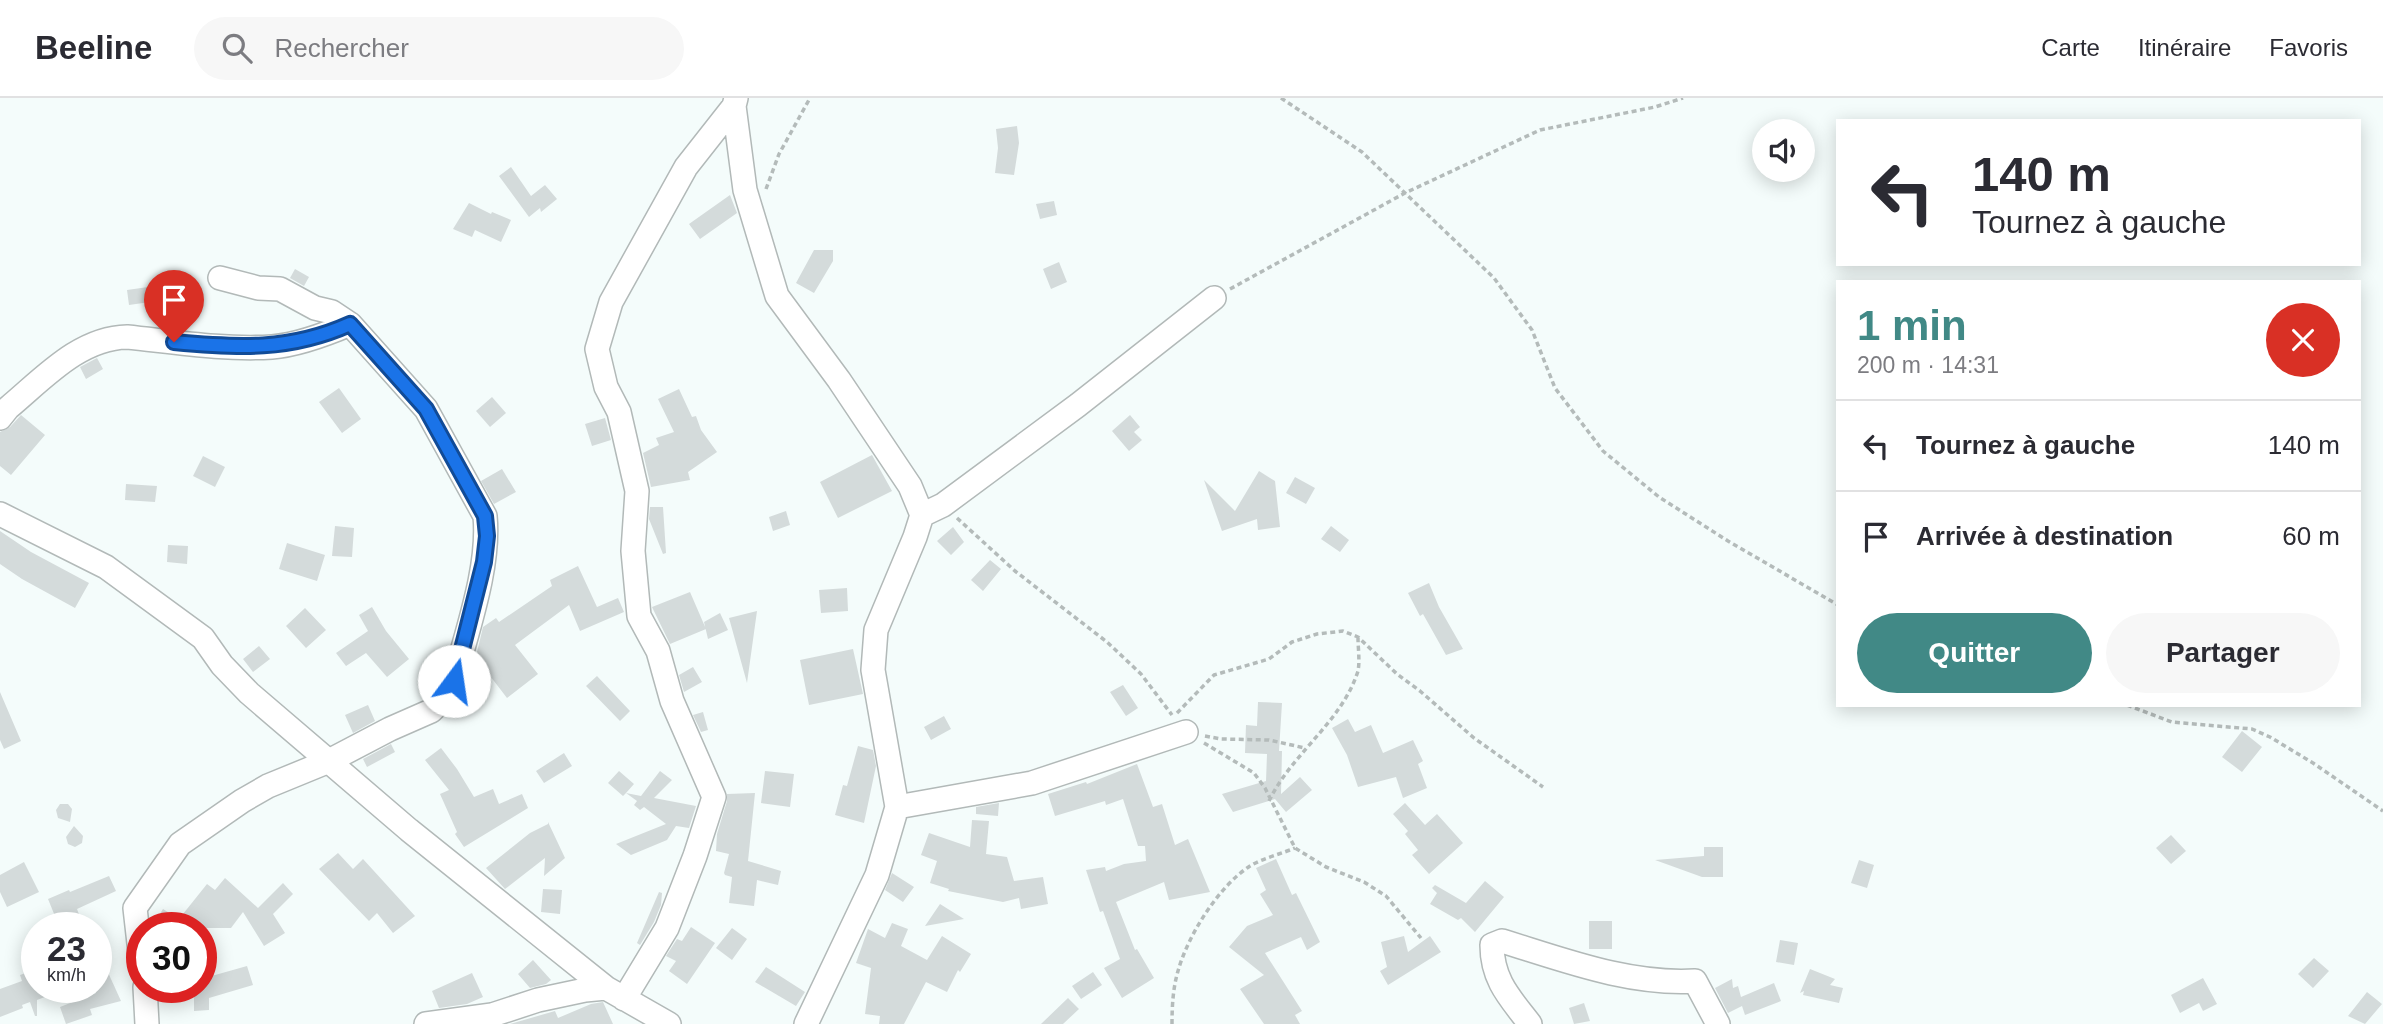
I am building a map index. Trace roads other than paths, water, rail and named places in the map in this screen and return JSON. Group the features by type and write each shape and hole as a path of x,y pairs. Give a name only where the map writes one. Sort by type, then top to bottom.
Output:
{"street":[{"path":"735,102 745,190 776,296 839,380 911,486 922,515 876,630 873,670 897,807 877,875 806,1024"},
{"path":"615,993 667,928 714,797 672,701 658,651 639,615 633,551 637,491 619,412 606,387 597,349 611,302 680,179 735,102"},
{"path":"135,912 135,908 180,844 250,796 431,711 444,698 454,681 484,562 487,536 485,516 477,499 426,409 350,324 332,312 315,308 280,289 258,288 220,278"},
{"path":"922,515 943,505 1214,299"},
{"path":"0,418 8,408 71,355 96,341 127,337 221,346 275,346 350,324"},
{"path":"0,514 106,567 203,638 222,665 249,693 409,831 615,993 669,1024"},
{"path":"897,807 1032,783 1180,724"},
{"path":"1530,1024 1497,978 1492,952 1492,945 1496,942 1502,941 1593,970 1674,982 1695,981 1718,1024"},
{"path":"426,1024 492,1015 538,1000 585,990 615,993"},
{"path":"146,1003 147,1024"}]}
